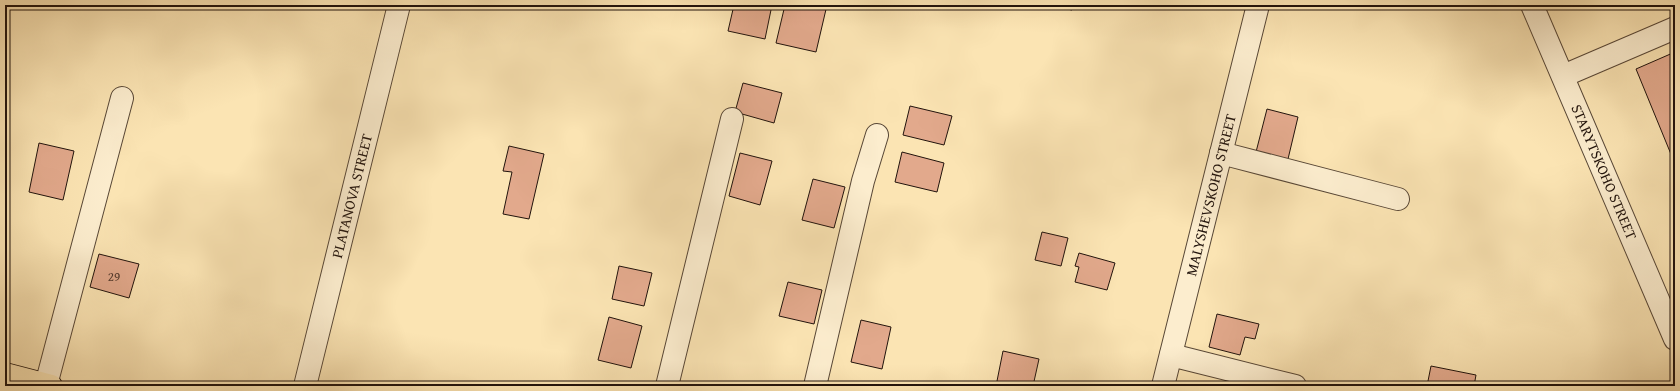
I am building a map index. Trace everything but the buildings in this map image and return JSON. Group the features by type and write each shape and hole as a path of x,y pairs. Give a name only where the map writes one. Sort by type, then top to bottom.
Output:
{"main road":[{"path":"5,374 49,385"}],"street":[{"name":"PLATANOVA STREET","path":"305,386 399,5"},
{"name":"MALYSHEVSKOHO STREET","path":"1163,386 1258,5"},
{"name":"STARYTSKOHO STREET","path":"1532,5 1675,339"},
{"path":"1563,76 1675,28"},
{"path":"49,385 122,98"},
{"path":"667,386 732,119"},
{"path":"815,386 863,181 877,135"},
{"path":"1221,153 1398,199"},
{"path":"1171,355 1295,386"}]}
